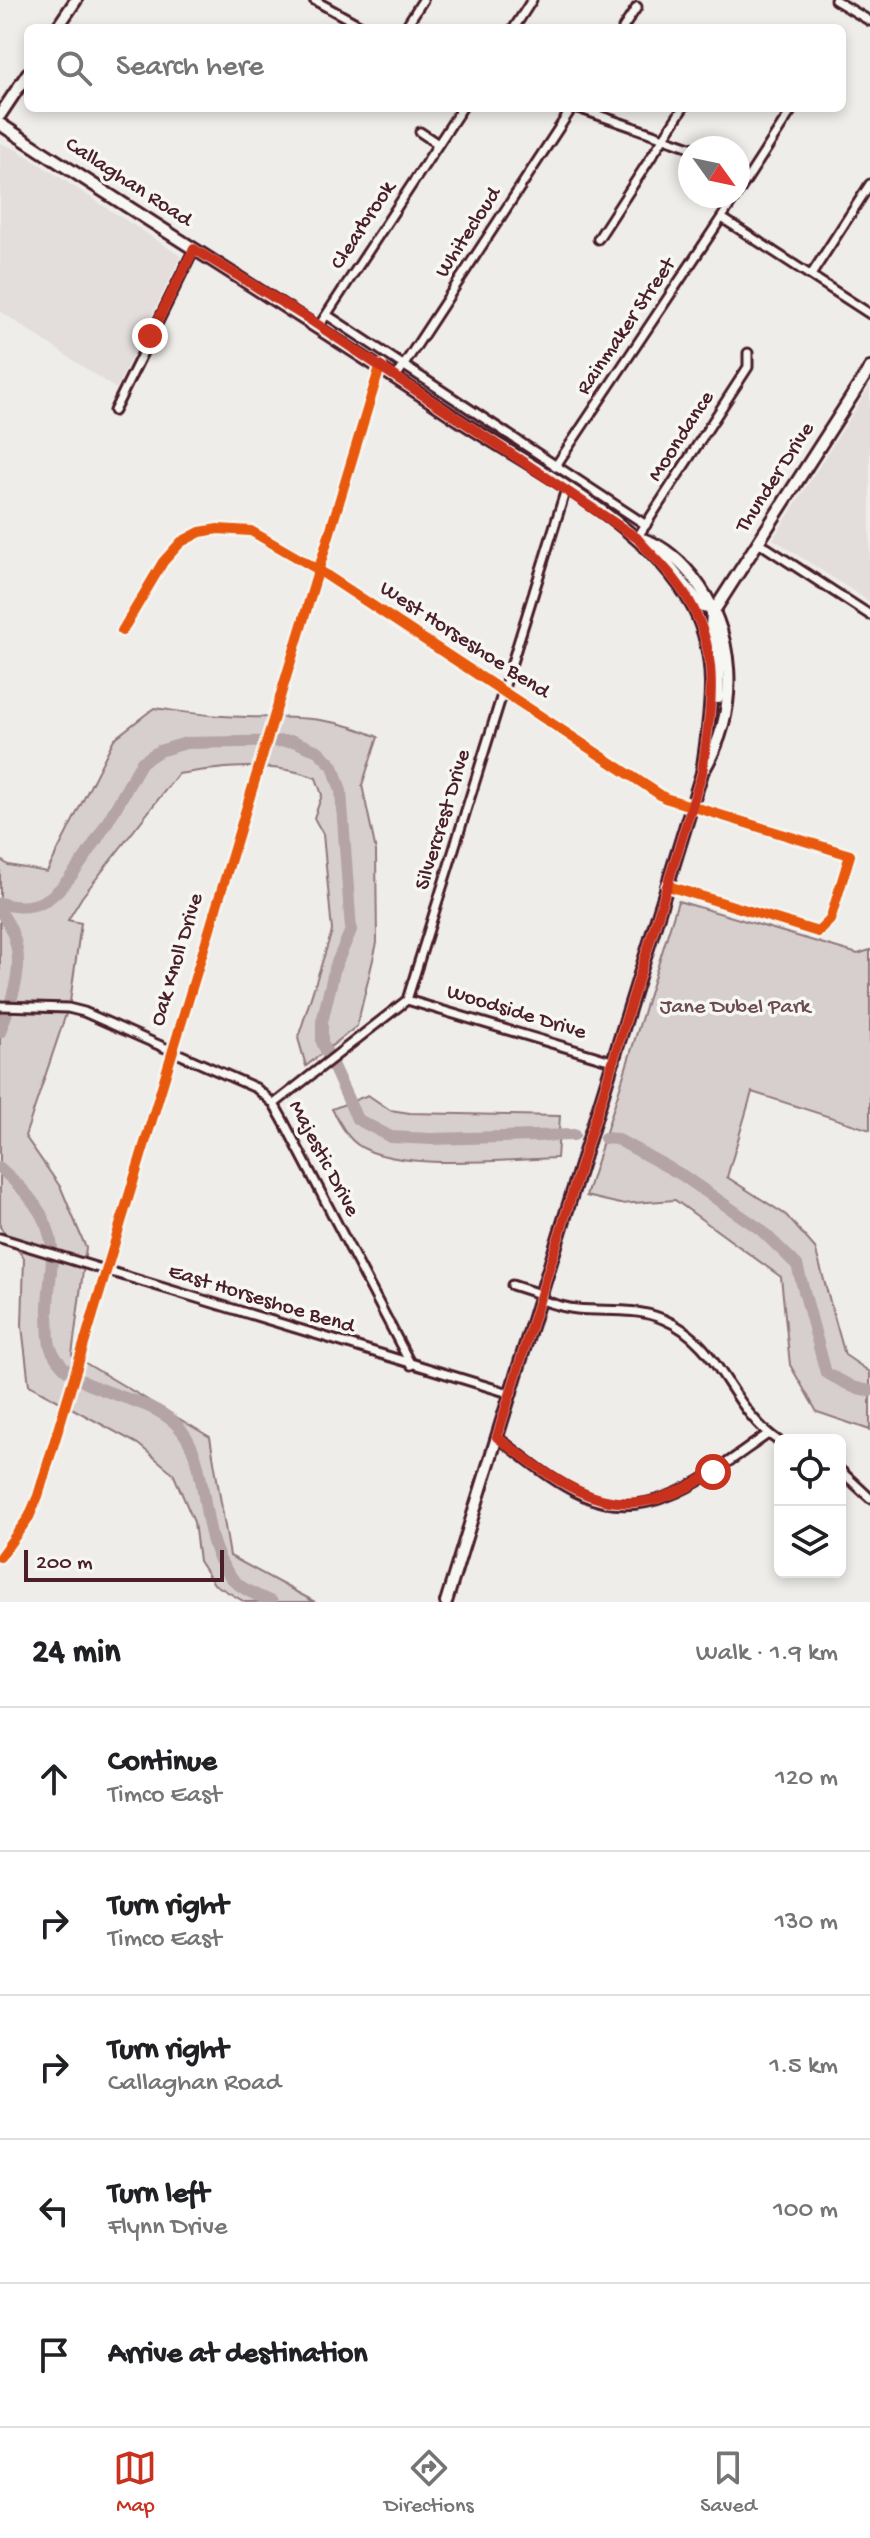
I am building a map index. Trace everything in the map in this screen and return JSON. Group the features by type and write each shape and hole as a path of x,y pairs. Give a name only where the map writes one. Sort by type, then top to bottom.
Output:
{"main road":[{"path":"60,24 76,0"},
{"path":"0,115 24,79"},
{"name":"Callaghan Road","path":"0,124 319,326 640,541 684,593 703,633 713,680 702,773 446,1602"},
{"name":"Thunder Drive","path":"714,609 870,368"},
{"path":"640,541 670,564 703,607 714,609 710,620 717,648 720,685 714,728 705,751"},
{"name":"Callaghan Road","path":"640,541 653,541 700,586 714,609 727,653 729,687 713,754 702,773"},
{"path":"700,586 715,590 730,584"}],"street":[{"path":"314,0 358,24"},
{"path":"408,24 423,0"},
{"path":"517,24 532,0"},
{"path":"835,0 870,21"},
{"path":"626,24 637,7"},
{"name":"Clearbrook","path":"319,326 459,112"},
{"name":"Whitecloud","path":"396,377 569,112"},
{"path":"589,112 678,143"},
{"path":"598,239 680,112"},
{"name":"Rainmaker Street","path":"750,174 790,112"},
{"path":"420,132 438,144"},
{"path":"811,275 870,184"},
{"name":"Rainmaker Street","path":"547,478 728,208"},
{"path":"722,218 870,314"},
{"path":"114,411 194,249"},
{"path":"327,315 646,525"},
{"name":"Moondance","path":"640,541 646,525 748,367 748,353"},
{"name":"Oak Knoll Drive","path":"0,1557 29,1517 68,1398 380,367"},
{"name":"Silvercrest Drive","path":"407,1000 566,489"},
{"name":"West Horseshoe Bend","path":"122,631 170,553 181,542 208,531 227,528 251,531 317,569 665,798 850,855 827,926 811,931 668,886"},
{"path":"758,542 870,615"},
{"path":"274,1104 353,1039 407,1000"},
{"name":"Woodside Drive","path":"407,1000 615,1062"},
{"name":"Majestic Drive","path":"0,1006 84,1012 243,1081 274,1104 411,1365"},
{"name":"East Horseshoe Bend","path":"0,1238 512,1394"},
{"path":"512,1285 572,1309 641,1312 679,1327 709,1352 744,1410 774,1438"},
{"path":"497,1437 582,1495 626,1504 656,1500 681,1492 768,1434"},
{"path":"846,1476 870,1498"}],"shaded area":[{"path":"0,143 18,150 181,256 116,389 0,311"},
{"path":"870,386 870,602 773,539"}],"green space":[{"path":"154,708 214,715 320,720 378,737 362,785 376,851 377,943 357,1026 306,1066 298,1038 332,931 323,834 314,818 322,795 316,778 265,767 178,774 82,897 68,920 81,923 70,1002 25,1136 61,1188 86,1248 72,1355 210,1437 230,1556 315,1602 245,1602 214,1584 199,1561 194,1522 173,1473 138,1444 29,1385 22,1326 24,1258 0,1227 0,859 8,865 47,872 114,739"},
{"name":"Jane Dubel Park","path":"678,901 858,954 870,950 870,1130 752,1092 727,1177 786,1215 815,1248 845,1355 870,1372 870,1430 817,1412 790,1365 781,1277 675,1200 620,1204 586,1196"},
{"path":"368,1095 390,1110 410,1113 560,1116 557,1158 419,1161 368,1151 349,1137 332,1109"}],"waterway":[{"path":"0,903 32,905 55,893 83,860 142,762 159,751 186,743 293,741 318,751 333,766 341,791 351,930 335,967 322,1022 322,1042 357,1119 391,1137 431,1139 574,1135"},
{"path":"0,911 10,926 18,956 15,985 0,1032"},
{"path":"605,1138 617,1139 682,1175 760,1229 797,1265 826,1373 853,1387 870,1391"},
{"path":"0,1168 34,1203 50,1236 52,1256 48,1315 52,1351 62,1366 76,1377 144,1405 175,1423 188,1440 196,1459 209,1526 224,1568 243,1588 272,1602"}],"cycle path":[{"path":"0,1557 29,1517 38,1496 380,367"},
{"path":"122,631 163,562 181,542 200,532 218,529 251,531 317,569 665,798 850,855 830,920 818,932 668,886"}],"route":[{"path":"150,336 194,249 309,319 637,538 674,578 692,605 706,644 713,680 711,719 702,773 497,1437 561,1483 603,1502 626,1504 668,1497 713,1472"}]}
